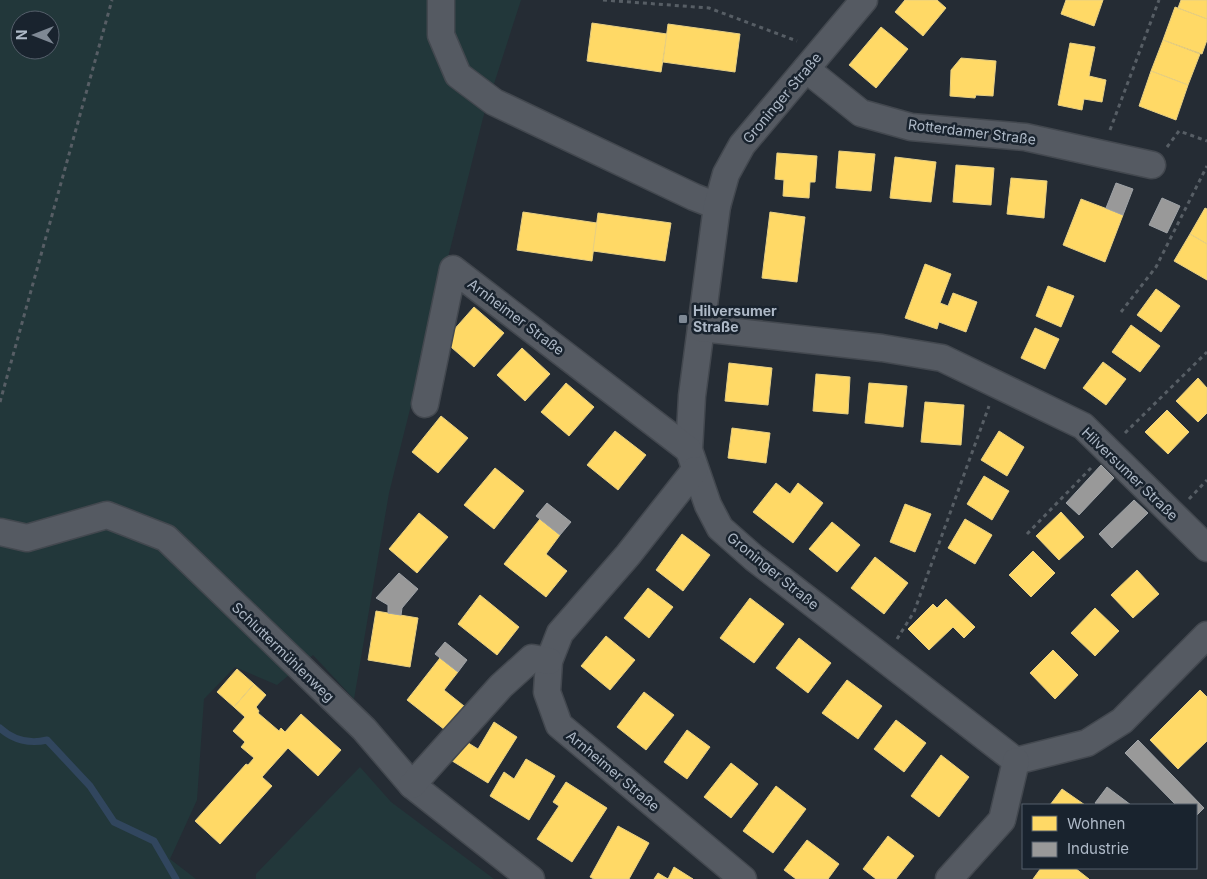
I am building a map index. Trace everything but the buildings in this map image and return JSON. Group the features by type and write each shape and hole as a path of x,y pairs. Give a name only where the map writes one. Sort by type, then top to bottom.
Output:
{"street":[{"path":"441,0 441,35 458,75 494,102 694,197 717,206"},
{"name":"Groninger Straße","path":"864,0 742,145 726,174 717,206 700,328 692,396 692,460 708,505 720,528 754,558 1016,760"},
{"name":"Rotterdamer Straße","path":"813,61 861,113 912,127 1025,137 1152,165"},
{"name":"Arnheimer Straße","path":"425,404 453,269 692,460 628,555 560,633 549,661 547,692 559,725 743,879"},
{"name":"Hilversumer Straße","path":"700,328 882,348 942,358 1083,426 1207,548"},
{"name":"Schluttermühlenweg","path":"0,532 27,538 107,515 166,538 364,729 412,785 531,879"},
{"path":"949,879 1002,820 1016,760 1087,743 1115,725 1207,635"},
{"path":"412,785 501,686 532,658 549,661"}],"path":[{"path":"0,402 112,0"},
{"path":"602,0 709,8 796,40 813,61"},
{"path":"1101,154 1160,0"},
{"path":"1152,165 1179,131 1207,141"},
{"path":"1121,312 1156,267 1207,166"},
{"path":"1027,534 1207,352"},
{"path":"885,659 914,612 997,385"}],"green space":[{"path":"0,0 521,0 483,118 389,493 354,699 313,655 277,685 235,667 204,699 197,800 170,859 196,879 0,879"},
{"path":"360,767 391,802 494,879 256,879 256,874"}],"waterway":[{"path":"0,728 10,736 22,740 34,742 47,740 90,786 114,822 154,841 176,879"}],"place":[{"name":"Hilversumer Straße","path":"683,319"}]}
